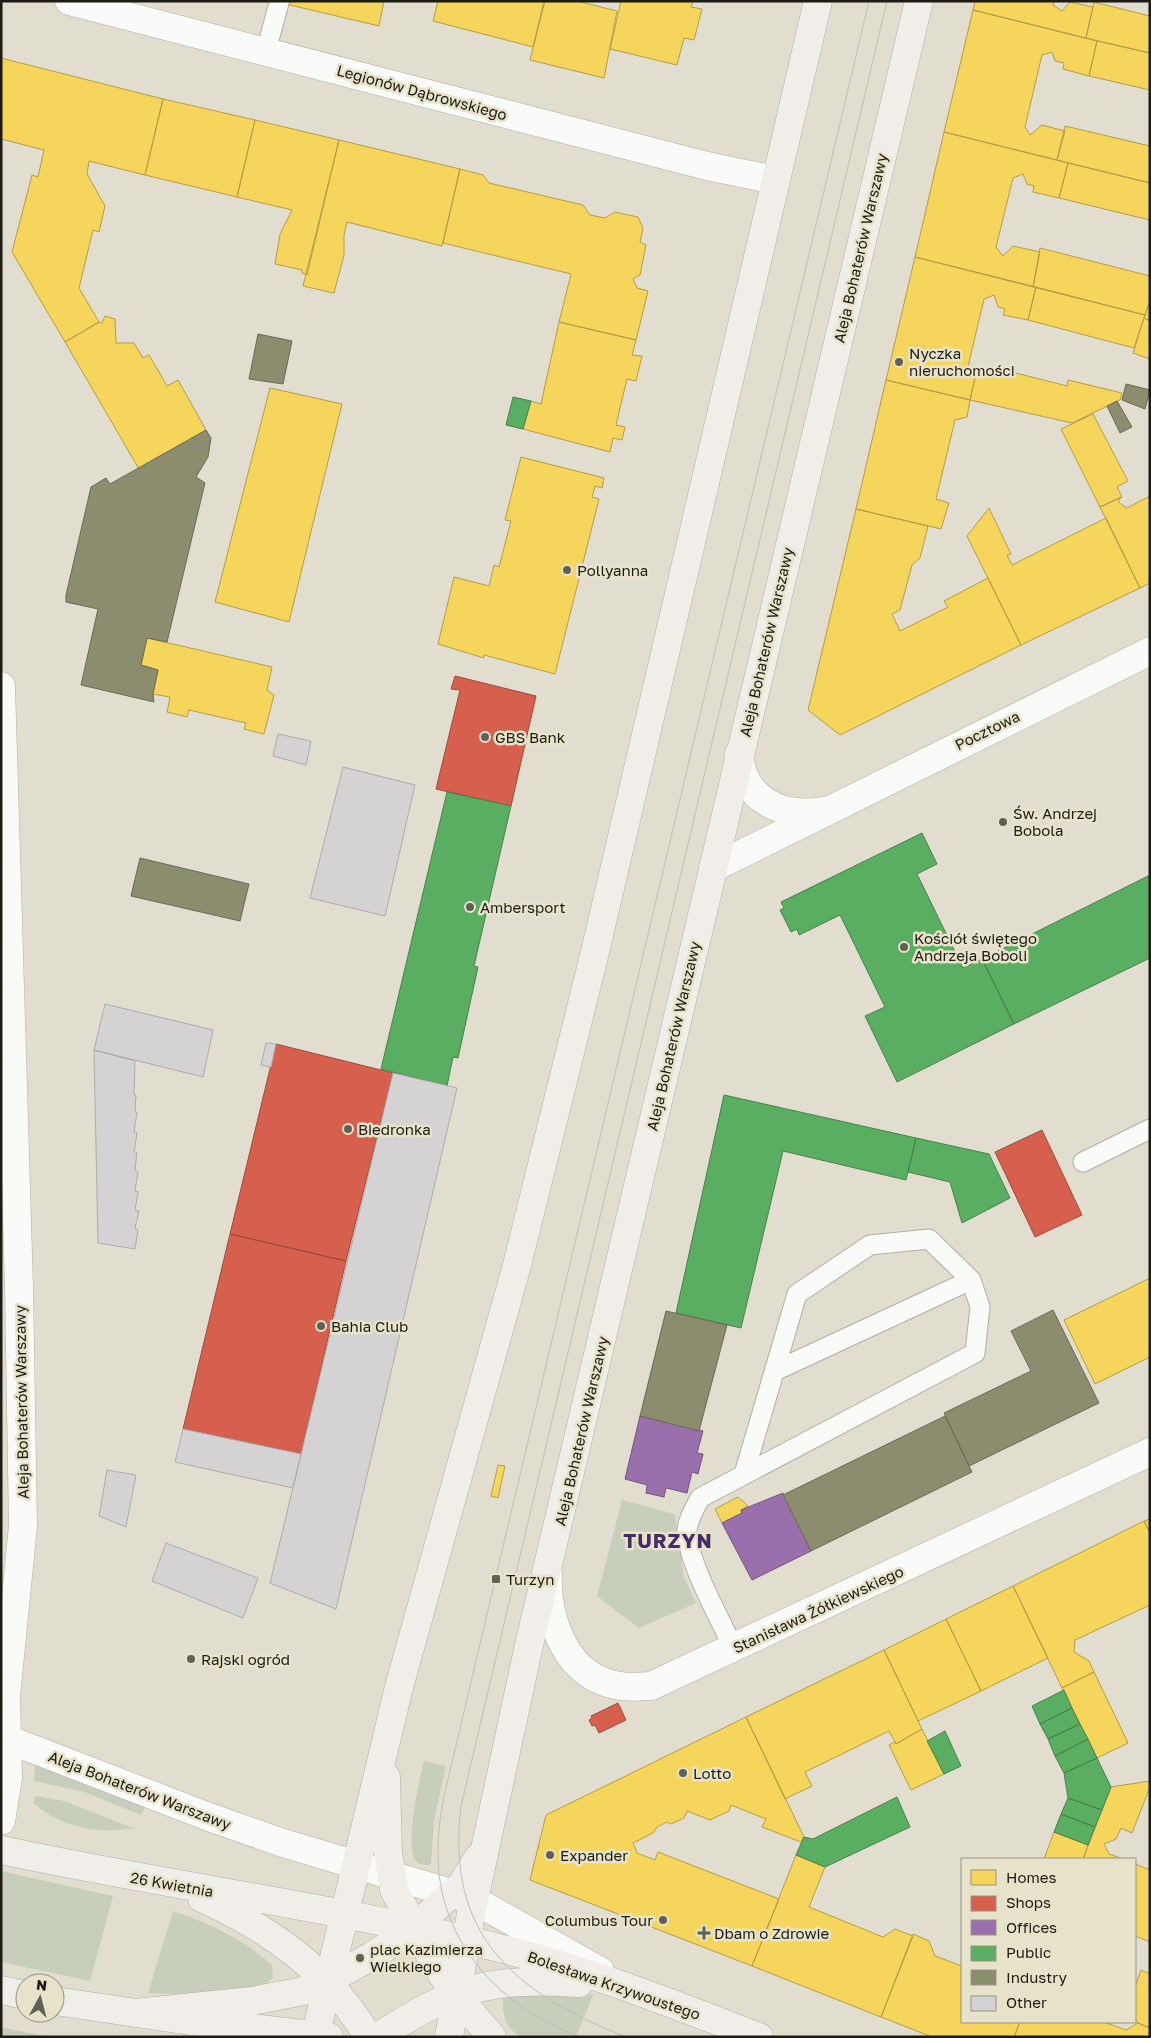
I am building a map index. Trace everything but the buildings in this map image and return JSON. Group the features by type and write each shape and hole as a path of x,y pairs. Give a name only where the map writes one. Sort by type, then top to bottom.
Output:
{"street":[{"name":"Legionów Dąbrowskiego","path":"69,1 707,166 775,180"},
{"path":"65,2002 320,2036 327,1981 385,1744 517,1264 595,952 818,1"},
{"name":"Aleja Bohaterów Warszawy","path":"463,1897 488,1842 529,1645 549,1568 919,1"},
{"name":"Pocztowa","path":"713,868 824,810 1150,650"},
{"name":"Aleja Bohaterów Warszawy","path":"2,690 19,1287 23,1526 6,1696 4,1738 210,1817 283,1843 355,1864"},
{"name":"Pocztowa","path":"740,754 740,766 746,781 762,800 790,810 813,812 824,810"},
{"name":"Stanisława Żółkiewskiego","path":"549,1568 549,1600 558,1635 575,1660 588,1673 603,1682 630,1687 651,1686 734,1649 1150,1452"},
{"path":"1,1821 7,1796 4,1738"},
{"path":"385,1744 390,1875 394,1890 414,1928 455,1994 492,2037"},
{"name":"26 Kwietnia","path":"1,1850 171,1884 344,1913"},
{"path":"355,1864 463,1897 628,1987"},
{"path":"171,1884 245,1919 292,1950 327,1981 351,2009 368,2037"},
{"path":"135,2013 252,2001 303,1991 327,1981 463,1897"},
{"path":"449,2037 455,1994 466,1940 463,1897"},
{"path":"344,1913 466,1940"},
{"name":"Bolesława Krzywoustego","path":"466,1940 532,1957 628,1987 759,2037"},
{"path":"378,2037 408,2018 455,1994 478,1986 544,1980 628,1987"},
{"path":"1,1990 15,1993"},
{"path":"135,2013 149,2024 181,2037"}],"lane":[{"path":"266,51 278,3"},
{"path":"1083,1162 1150,1129"},
{"path":"734,1649 698,1570 686,1533 693,1512 700,1498 975,1353 980,1307 970,1280 929,1239 870,1245 797,1294 744,1474"},
{"path":"775,1371 970,1280"}],"green space":[{"path":"622,1500 675,1514 684,1577 696,1603 639,1628 597,1596"},
{"path":"424,1761 446,1766 434,1821 431,1864 426,1865 419,1864 415,1860 411,1837 414,1810"},
{"path":"35,1764 147,1804 141,1815 84,1792 34,1781"},
{"path":"35,1796 64,1801 133,1828 106,1830 80,1827 67,1823 55,1818 33,1803"},
{"path":"1,1871 113,1896 90,1981 65,1976 65,1973 53,1973 1,1962"},
{"path":"173,1911 200,1921 249,1947 272,1965 273,1978 265,1985 193,1995 148,1993"},
{"path":"578,1993 593,1995 576,2037 520,2037 508,2025 503,2011 503,1999 498,1994"},
{"path":"1,2027 48,2037 1,2037"}],"tram line":[{"path":"580,2037 551,2024 525,2009 501,1990 480,1968 463,1944 450,1917 441,1888 438,1856 440,1819 447,1782 869,1"},
{"path":"626,2037 586,2020 551,2001 521,1979 496,1954 477,1925 464,1891 459,1851 461,1806 887,1"}],"place":[{"name":"Nyczka nieruchomości","path":"899,362"},
{"name":"Pollyanna","path":"567,570"},
{"name":"GBS Bank","path":"485,737"},
{"name":"Św. Andrzej Bobola","path":"1003,822"},
{"name":"Ambersport","path":"470,907"},
{"name":"Kościół świętego Andrzeja Boboli","path":"904,947"},
{"name":"Biedronka","path":"348,1129"},
{"name":"Bahia Club","path":"321,1326"},
{"name":"Turzyn","path":"496,1579"},
{"name":"Rajski ogród","path":"191,1659"},
{"name":"Lotto","path":"683,1773"},
{"name":"Expander","path":"550,1855"},
{"name":"Columbus Tour","path":"663,1920"},
{"name":"Dbam o Zdrowie","path":"704,1933"},
{"name":"plac Kazimierza Wielkiego","path":"360,1958"}],"district":[{"name":"TURZYN","path":"668,1540"}]}
